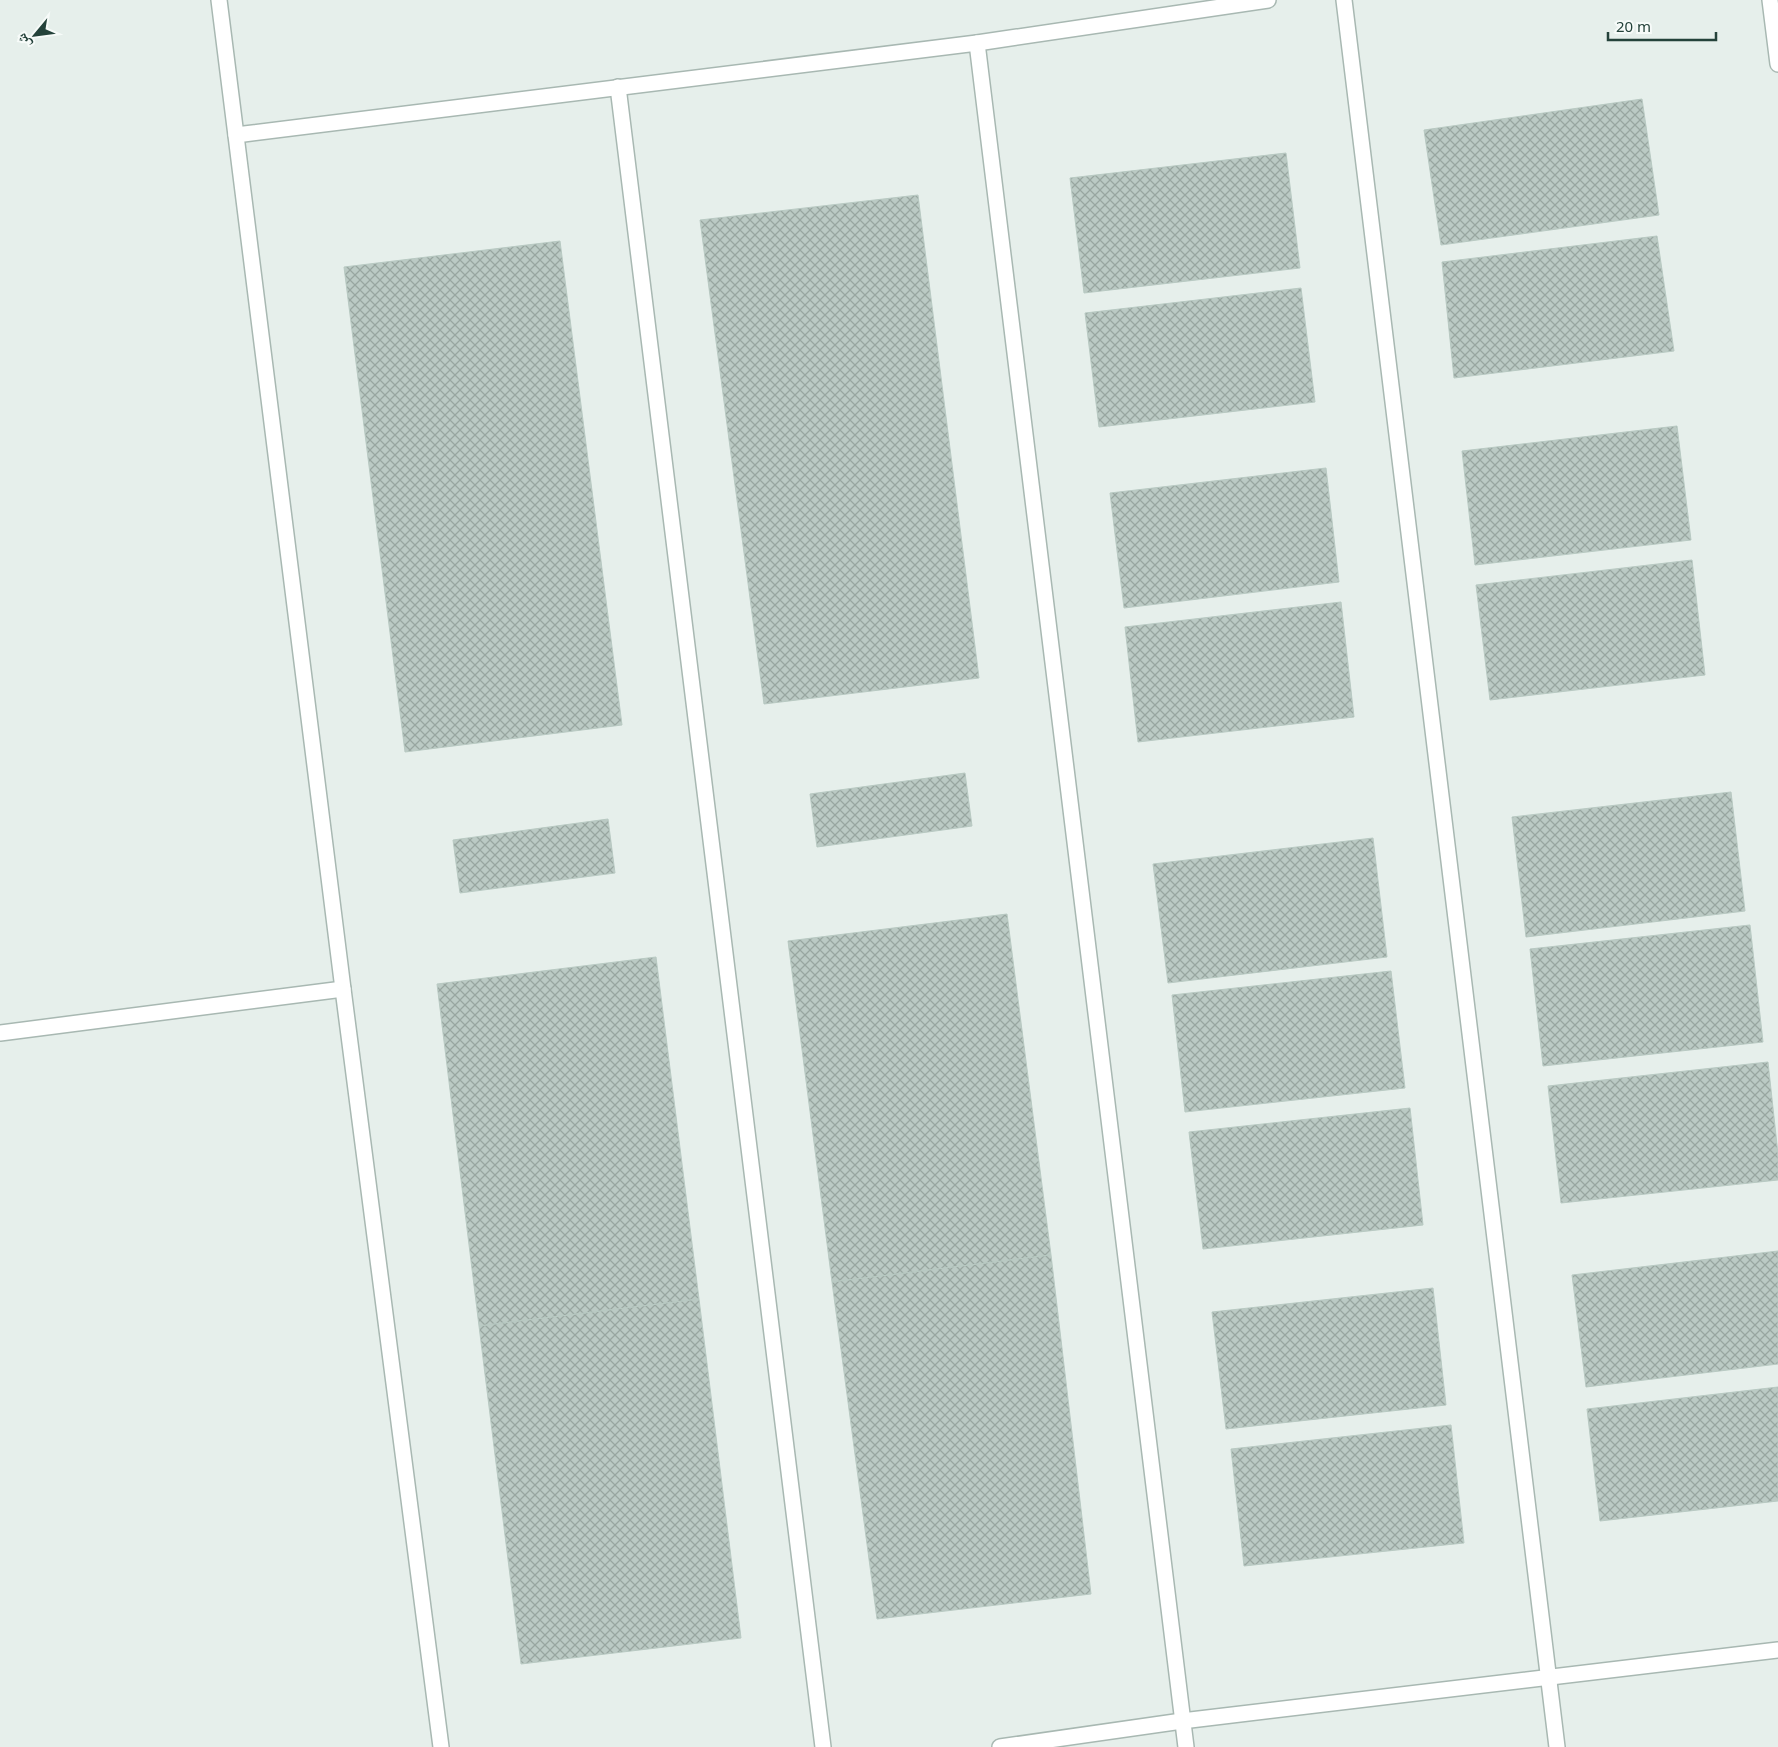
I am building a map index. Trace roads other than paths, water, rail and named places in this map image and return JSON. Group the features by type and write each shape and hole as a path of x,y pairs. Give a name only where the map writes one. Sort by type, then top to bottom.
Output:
{"street":[{"path":"219,0 343,989 441,1747"},
{"path":"236,135 977,43 1268,0"},
{"path":"1344,0 1557,1747"},
{"path":"1770,0 1778,64"},
{"path":"977,43 1186,1747"},
{"path":"618,88 823,1747"},
{"path":"0,1033 343,989"},
{"path":"1000,1747 1182,1721 1778,1650"}]}
